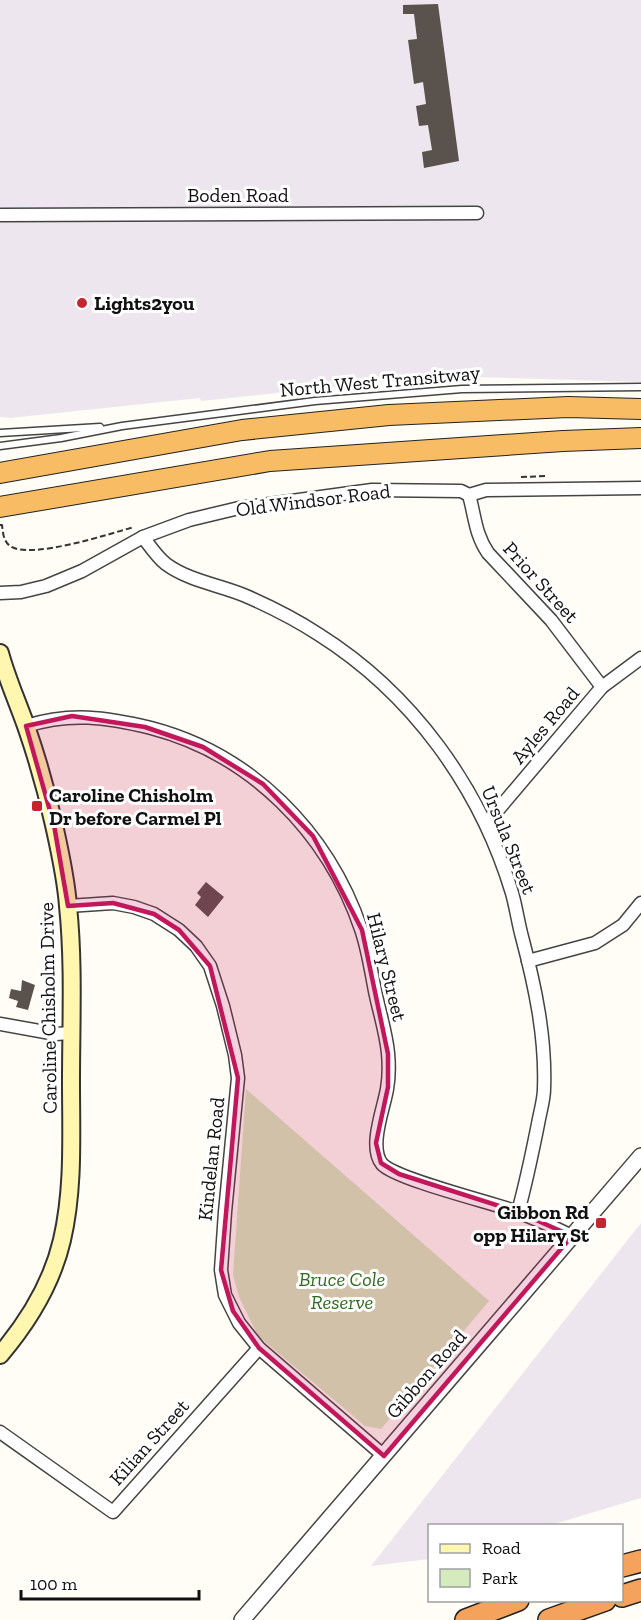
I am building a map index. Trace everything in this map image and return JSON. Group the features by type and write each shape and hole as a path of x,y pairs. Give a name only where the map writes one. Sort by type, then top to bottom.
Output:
{"highway":[{"path":"0,473 242,430 378,416 556,407 641,409"},
{"name":"Old Windsor Road","path":"1,519 270,461 563,441 641,438"},
{"path":"623,1566 641,1561"},
{"path":"623,1595 641,1590"},
{"path":"466,1620 513,1602"},
{"path":"549,1620 599,1602"}],"main road":[{"name":"Caroline Chisholm Drive","path":"0,652 2,672 26,726 54,825 68,906 71,950 71,1176 68,1209 62,1242 37,1303 0,1354"}],"street":[{"name":"Boden Road","path":"0,215 477,213"},
{"name":"Old Windsor Road","path":"0,593 21,592 46,586 82,571 143,537 189,520 239,508 372,490 461,491 469,495 486,490 641,488"},
{"name":"Prior Street","path":"469,495 477,533 488,553 550,620 602,687"},
{"name":"Ursula Street","path":"143,537 164,563 178,572 245,596 287,616 319,635 375,676 409,710 438,744 465,784 486,824 512,894 528,961 543,1041 544,1091 529,1173 518,1212"},
{"name":"Ayles Road","path":"486,824 602,687 641,658"},
{"name":"Hilary Street","path":"26,726 45,720 72,716 117,720 174,734 235,764 263,784 313,836 334,868 362,930 388,1054 388,1087 376,1143 377,1154 381,1162 399,1174 518,1212 572,1236"},
{"name":"Kindelan Road","path":"68,906 113,903 154,914 180,930 196,946 210,966 223,1006 238,1078 221,1270 225,1295 246,1334 259,1348 384,1456"},
{"path":"528,961 595,944 623,925 641,903"},
{"path":"0,1024 56,1034 71,1033"},
{"name":"Gibbon Road","path":"242,1620 641,1156"},
{"name":"Kilian Street","path":"0,1432 113,1512 259,1348"}],"lane":[{"name":"North West Transitway","path":"0,446 61,438 122,426 303,402 367,396 462,389 641,387"},
{"name":"North West Transitway","path":"0,433 122,426"}],"highlighted area":[{"path":"72,716 145,727 203,747 263,784 313,836 362,930 388,1054 388,1087 376,1143 381,1163 399,1174 518,1212 572,1236 384,1456 259,1348 233,1311 221,1270 238,1078 210,966 179,930 154,914 113,903 68,906 54,825 26,726"}],"shaded area":[{"path":"0,0 641,0 641,382 442,376 201,401 200,398 10,418 0,417"},
{"path":"641,1223 641,1498 554,1524 428,1524 428,1559 371,1566"}],"green space":[{"name":"Bruce Cole Reserve","path":"246,1089 489,1301 381,1429 365,1426 258,1336 239,1297 233,1275"}],"building":[{"path":"438,4 459,161 424,168 422,152 432,150 428,125 419,126 416,106 426,104 423,82 414,84 408,40 417,39 414,14 403,14 403,5"},
{"path":"206,882 224,897 208,917 195,905 201,897 197,893"},
{"path":"22,980 35,985 28,1010 16,1007 18,1001 9,998 11,989 21,991"}],"place":[{"name":"Lights2you","path":"82,303"},
{"name":"Caroline Chisholm Dr before Carmel Pl","path":"37,806"},
{"name":"Gibbon Rd opp Hilary St","path":"601,1223"}]}
